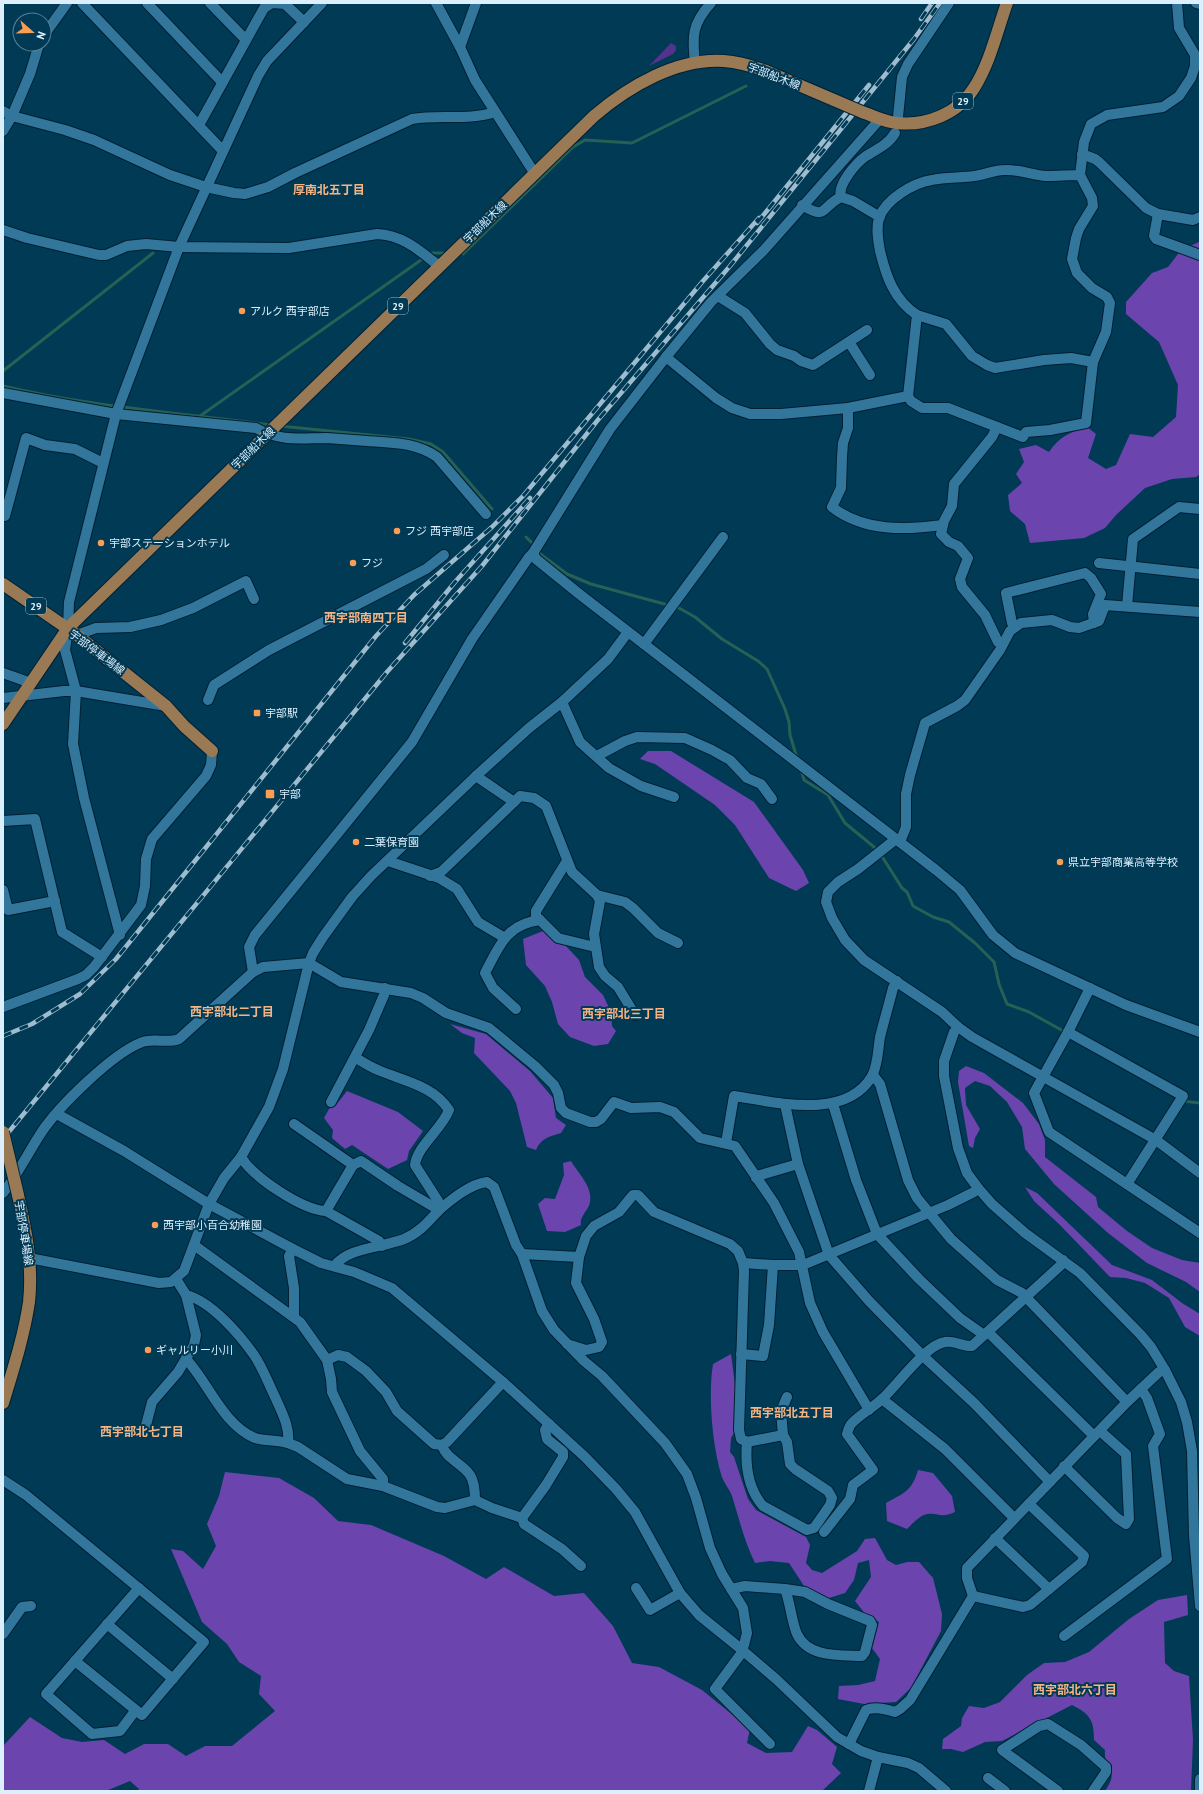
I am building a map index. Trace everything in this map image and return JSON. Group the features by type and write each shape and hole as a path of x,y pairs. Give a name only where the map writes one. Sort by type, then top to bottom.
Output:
{"main road":[{"name":"宇部船木線","path":"72,631 267,434 594,116 613,100 660,75 695,62 724,61 746,64 766,71 880,119 896,123 920,123 940,117 959,105 973,89 980,77 1007,3"},
{"name":"29","path":"3,584 72,631"},
{"name":"宇部停車場線","path":"3,724 31,683 72,631 166,706 184,726 212,751"},
{"name":"宇部停車場線","path":"3,1132 23,1216 29,1258 30,1281 26,1322 3,1404"}],"street":[{"path":"52,24 67,3"},
{"path":"82,3 223,151"},
{"path":"146,3 222,82"},
{"path":"210,3 246,40"},
{"path":"199,125 264,8 272,3 286,3 304,22"},
{"path":"120,935 86,804 73,744 76,691 65,650 72,631 69,602 116,414 179,247 267,60 322,3"},
{"path":"436,3 460,46 475,80 535,174"},
{"path":"460,46 476,3"},
{"path":"695,62 693,39 695,28 702,13 710,3"},
{"path":"898,117 902,77 908,64 949,3"},
{"path":"917,314 908,396 911,401 922,408 948,408 1023,436 1026,432 1050,430 1086,423 1093,362 1106,332 1110,303 1107,297 1092,288 1077,273 1072,258 1079,229 1093,206 1092,198 1080,175 1082,154 1087,132 1091,124 1107,115 1163,107 1179,96 1191,78 1195,66 1195,55 1179,28 1177,3"},
{"path":"1196,3 1200,4"},
{"path":"3,131 12,116 30,74 37,52"},
{"path":"3,111 12,116 65,130 94,140 170,175 206,187 234,194 256,192 268,187 412,119 425,116 483,116 495,112"},
{"path":"253,972 249,947 255,935 412,742 472,639 533,553 610,429 666,357 718,296 747,267 880,119"},
{"path":"841,197 839,192 843,182 864,158 888,142 895,134"},
{"path":"1082,154 1096,159 1121,182 1139,203 1146,208 1158,214 1193,220 1200,217"},
{"path":"1080,175 1045,176 1018,170 1003,170 977,176 933,179 914,185 901,193 887,206 880,217 877,235 884,270 893,290 903,305 917,314 946,324 972,356 987,366 995,368 1052,359 1071,358 1093,362"},
{"path":"802,205 816,213 822,212 835,200 841,197 853,201 880,217"},
{"path":"1158,214 1154,236 1156,239 1200,255"},
{"path":"3,230 27,238 99,255 136,244 179,247 289,248 385,234 404,240 439,266"},
{"path":"718,296 745,313 770,344 777,350 813,365 867,330"},
{"path":"849,342 870,375"},
{"path":"666,357 692,380 716,398 742,412 781,414 848,408 908,396"},
{"path":"3,393 116,414 256,428 267,434 286,439 327,438 406,444 418,447 429,451 445,464 486,514"},
{"path":"848,408 848,428 843,443 841,488 832,507 860,521 885,528 913,529 943,525"},
{"path":"997,427 992,437 954,484 952,506 943,525 941,534 943,537 958,546 968,558 960,579 962,587 986,616 998,642 1003,643"},
{"path":"5,516 26,438 45,445 74,449 103,463"},
{"path":"1128,606 1133,539 1179,507 1200,509"},
{"path":"644,644 723,537"},
{"path":"533,553 536,558 628,632 960,890 993,935 1004,946 1021,957 1126,1005 1200,1032"},
{"path":"208,700 214,685 269,650 426,569 444,555"},
{"path":"1099,563 1200,574"},
{"path":"1016,627 1012,623 1006,593 1085,573 1091,578 1101,594 1093,614 1094,623"},
{"path":"72,631 96,628 130,628 161,620 193,608 246,581 254,599"},
{"path":"1200,612 1105,605 1099,621 1079,628 1070,627 1052,620 1028,621 1020,623 1010,631 1000,650 965,700 957,706 925,723 906,794 906,827 898,841 838,882 828,892 826,902 832,918 845,940 864,960 942,1012 958,1027 972,1037 1156,1140 1200,1173"},
{"path":"29,1258 159,1283 166,1283 176,1279 184,1271 209,1204 224,1178 241,1157 275,1092 313,953 352,897 476,776 529,728 562,702 608,659 628,632"},
{"path":"3,673 31,683"},
{"path":"3,698 76,691 166,706"},
{"path":"562,702 580,742 609,768 642,786 674,797"},
{"path":"597,756 625,741 637,737 685,738 730,760 747,778 761,784 772,799"},
{"path":"3,1007 82,977 94,967 137,912 144,897 147,875 146,859 152,839 209,771 212,751"},
{"path":"476,776 514,802"},
{"path":"430,876 441,872 520,796 534,798 546,806 572,872 597,895 600,901 594,934 599,967 605,976 618,987 635,1015"},
{"path":"3,821 35,819 62,932 102,957"},
{"path":"388,861 439,878 457,888 478,922 505,938"},
{"path":"568,861 536,911 536,916 558,938 595,947"},
{"path":"3,890 8,910 54,900"},
{"path":"597,895 625,902 633,908 658,934 678,943"},
{"path":"516,1009 493,988 485,973 499,944 513,930 527,922 540,920"},
{"path":"3,1193 16,1176 42,1132 57,1114 87,1081 124,1052 140,1042 152,1040 172,1042 179,1039 253,972 263,967 309,964 341,982 411,993 423,998 446,1013 489,1028 535,1066 554,1085 558,1093 561,1108 566,1113 590,1122 596,1122 601,1119 614,1102 631,1108 660,1107 674,1112 700,1138 735,1146 774,1203 799,1252 810,1303 823,1332 869,1410"},
{"path":"726,1143 734,1096 787,1104 834,1104 854,1094 865,1085 873,1075 880,1036 893,988 897,981"},
{"path":"332,1102 356,1058 384,995 385,988"},
{"path":"1090,988 1068,1032 1034,1093 1049,1132 1200,1234"},
{"path":"958,1027 954,1032 944,1061 944,1076 958,1148 968,1173 978,1188 1025,1234 1080,1272 1141,1335 1151,1346 1181,1402 1188,1422 1192,1451 1194,1535 1200,1606"},
{"path":"1068,1032 1183,1096 1127,1184"},
{"path":"356,1058 377,1070 420,1086 443,1100 449,1110 445,1121 421,1151 415,1160 414,1165 438,1201 439,1210"},
{"path":"873,1075 880,1084 908,1180 917,1198 951,1239 997,1280 1022,1293 1127,1402"},
{"path":"787,1104 786,1109 798,1164 829,1255 869,1301 923,1356 974,1403 1050,1482"},
{"path":"834,1104 856,1180 877,1234 919,1279 960,1318 986,1333 1097,1433 1126,1454 1129,1519 1126,1524 1117,1518 1064,1466"},
{"path":"57,1114 124,1151 209,1204 293,1249 321,1263 334,1266 392,1288 503,1382 585,1457 635,1512 680,1593 699,1615 742,1650 833,1733 861,1751 878,1757 908,1763 919,1768 946,1791"},
{"path":"294,1124 353,1165"},
{"path":"241,1157 244,1162 271,1185 297,1202 316,1211 326,1211 379,1241 382,1246"},
{"path":"326,1211 353,1165 361,1161 404,1190 439,1210"},
{"path":"756,1178 760,1175 798,1164"},
{"path":"334,1266 340,1258 352,1252 382,1246 404,1239 416,1233 451,1200 480,1183 487,1182 494,1187 516,1245 522,1254 542,1311 554,1330 584,1361 602,1376 665,1443 678,1459 687,1474 696,1498 710,1548 722,1574 743,1608 746,1620 747,1633 742,1650 715,1689 770,1744"},
{"path":"743,1263 803,1265 930,1212 948,1206 974,1192 978,1188"},
{"path":"567,1344 571,1344 586,1350 599,1347 602,1342 594,1319 576,1283 578,1257 586,1236 594,1226 619,1212 633,1194 638,1195 654,1212 730,1244 738,1252 743,1263 739,1430 741,1438 747,1442 783,1435"},
{"path":"194,1245 294,1316 318,1345 327,1360 332,1392 337,1406 360,1451 383,1479 383,1486"},
{"path":"293,1249 289,1256 294,1288 294,1316"},
{"path":"522,1254 578,1257"},
{"path":"824,1532 850,1499 853,1485 873,1470 847,1434 851,1424 882,1399 923,1356 938,1345 945,1342 953,1342 966,1346 972,1346 1061,1265 1063,1260"},
{"path":"741,1354 763,1356 769,1325 772,1265"},
{"path":"144,1433 152,1402 178,1372 194,1345 196,1335 186,1295 176,1279"},
{"path":"186,1295 196,1298 215,1312 255,1356 283,1414 289,1430 288,1442"},
{"path":"327,1360 338,1354 347,1357 371,1376 386,1392 397,1411 411,1425 430,1442 442,1444"},
{"path":"186,1359 227,1415 241,1430 260,1439 288,1442 347,1479 383,1486 437,1507 445,1508 475,1500 492,1508 522,1518"},
{"path":"974,1596 967,1578 967,1568 1127,1402 1159,1372 1165,1370"},
{"path":"442,1444 465,1424 503,1382"},
{"path":"1064,1636 1168,1559 1153,1446 1160,1434 1147,1398 1141,1389"},
{"path":"747,1442 746,1464 749,1479 758,1501 763,1506 807,1530 814,1528 830,1505 832,1498 828,1491 790,1464 786,1442 783,1435 781,1411 787,1397"},
{"path":"882,1399 945,1449 1014,1518"},
{"path":"522,1518 546,1485 563,1457 563,1452 547,1439 544,1430 548,1424"},
{"path":"442,1444 444,1451 470,1475 475,1500"},
{"path":"3,1480 26,1495 204,1642 142,1716 75,1661"},
{"path":"974,1596 1023,1607 1030,1605 1082,1562 1084,1556 1030,1504"},
{"path":"522,1518 524,1524 562,1549 581,1566"},
{"path":"995,1538 1049,1589"},
{"path":"731,1589 745,1586 786,1589 805,1592 828,1604 870,1620 872,1625 865,1652 862,1656 821,1653 803,1643 797,1634 786,1589"},
{"path":"136,1711 120,1731 92,1734 46,1694 139,1588"},
{"path":"636,1588 650,1610 680,1593"},
{"path":"849,1744 866,1710 878,1708 895,1712 910,1700 974,1596"},
{"path":"3,1634 22,1607 31,1606"},
{"path":"107,1624 173,1679"},
{"path":"1058,1791 1002,1750 1039,1726 1048,1724 1081,1746 1106,1767 1106,1772 1093,1791"},
{"path":"869,1791 878,1757"},
{"path":"988,1778 1005,1791"},
{"path":"1200,1779 1200,1791"}],"shaded area":[{"path":"671,43 676,46 676,50 673,54 649,66"},
{"path":"1199,242 1200,474 1196,477 1172,479 1145,488 1116,515 1105,528 1084,538 1030,543 1025,524 1010,511 1008,495 1022,483 1016,474 1024,462 1019,449 1036,445 1049,452 1057,442 1065,436 1087,427 1096,434 1088,458 1106,469 1116,465 1130,434 1153,437 1176,417 1178,385 1159,342 1126,314 1126,302 1152,273 1168,267 1181,250"},
{"path":"648,751 671,751 754,802 803,870 809,883 796,891 769,878 735,825 715,805 655,764 640,759"},
{"path":"543,931 565,945 579,960 585,977 603,995 611,1012 612,1026 616,1031 608,1044 594,1046 570,1037 558,1024 552,1002 545,986 526,965 523,939"},
{"path":"450,1024 486,1034 530,1071 553,1098 556,1118 566,1125 561,1133 549,1137 540,1143 536,1150 527,1147 516,1103 510,1091 474,1053 475,1038 462,1033"},
{"path":"966,1066 984,1073 1023,1103 1039,1124 1045,1140 1045,1157 1096,1197 1098,1207 1127,1231 1152,1248 1182,1260 1200,1263 1200,1292 1186,1282 1147,1263 1108,1233 1054,1184 1025,1149 1022,1127 1007,1102 990,1086 975,1081 965,1088 966,1105 980,1129 975,1138 973,1148 969,1146 958,1082 959,1071"},
{"path":"347,1091 398,1112 423,1131 409,1151 407,1160 388,1169 352,1145 345,1149 332,1138 333,1130 324,1118 329,1109 336,1105"},
{"path":"571,1161 587,1186 590,1196 589,1205 581,1219 581,1225 565,1232 547,1231 538,1204 545,1198 555,1199 564,1175 563,1163"},
{"path":"1025,1187 1037,1193 1112,1265 1152,1280 1182,1303 1200,1314 1200,1336 1185,1327 1169,1298 1145,1283 1126,1278 1110,1277 1060,1225 1034,1201"},
{"path":"731,1354 735,1385 735,1431 731,1438 730,1452 734,1457 748,1499 756,1510 806,1537 810,1545 806,1563 812,1570 822,1573 857,1551 865,1539 875,1538 887,1560 896,1565 907,1562 919,1562 933,1578 942,1614 941,1631 911,1688 896,1702 864,1704 838,1699 839,1686 858,1685 875,1681 880,1659 872,1648 879,1622 866,1615 855,1601 871,1577 869,1560 858,1563 854,1580 845,1593 829,1598 804,1586 789,1563 770,1561 755,1563 751,1555 732,1496 722,1477 713,1434 711,1390 713,1364"},
{"path":"918,1470 933,1473 952,1496 955,1512 946,1515 927,1514 921,1516 907,1529 887,1521 886,1503 902,1494 910,1487"},
{"path":"225,1472 279,1478 314,1498 338,1521 371,1525 444,1556 486,1579 504,1567 554,1596 584,1593 613,1626 632,1663 659,1667 702,1690 750,1729 747,1743 766,1753 792,1752 808,1726 817,1730 837,1747 832,1764 841,1773 820,1791 138,1791 139,1789 130,1781 106,1791 3,1791 3,1746 30,1717 62,1738 82,1742 104,1740 125,1754 144,1744 168,1744 186,1756 205,1746 232,1746 275,1711 259,1694 261,1676 239,1662 227,1644 202,1622 171,1549 183,1551 203,1569 216,1546 207,1524 219,1496"},
{"path":"1187,1595 1188,1615 1164,1622 1165,1663 1174,1671 1189,1676 1193,1740 1191,1791 1105,1791 1110,1783 1112,1773 1106,1762 1105,1750 1094,1740 1093,1727 1090,1718 1083,1711 1072,1705 1002,1741 985,1742 963,1752 951,1749 942,1749 943,1739 961,1726 962,1718 969,1706 984,1708 1000,1702 1027,1675 1044,1663 1065,1662 1089,1652 1129,1619 1158,1600"}],"waterway":[{"path":"463,254 573,147 585,140 632,143 746,86"},
{"path":"3,371 153,253"},
{"path":"432,253 443,253"},
{"path":"200,416 421,260"},
{"path":"3,386 69,399 136,409 271,425"},
{"path":"280,426 409,439 431,444 443,452 492,509"},
{"path":"526,537 531,542"},
{"path":"539,553 567,574 591,584 679,608 695,617 722,639 758,661 767,669 785,709 789,722 790,735 797,758"},
{"path":"801,769 804,780 828,795 845,823 874,847 883,858 902,888 907,892 913,906 933,917 949,922 975,943 994,962 999,984 1007,1004 1029,1012 1065,1032"},
{"path":"1182,1101 1200,1103"}],"railway":[{"path":"921,19 932,3"},
{"path":"3,1139 387,672 482,566 597,421 730,266 914,39 940,3"},
{"path":"757,223 869,85"},
{"path":"3,1036 32,1024 80,994 116,959 376,636 414,595 492,527 523,496 703,281 759,218"},
{"path":"405,643 455,582 530,498"}],"place":[{"name":"アルク 西宇部店","path":"242,311"},
{"name":"フジ 西宇部店","path":"397,531"},
{"name":"宇部ステーションホテル","path":"101,543"},
{"name":"フジ","path":"353,563"},
{"name":"宇部駅","path":"257,713"},
{"name":"宇部","path":"270,794"},
{"name":"二葉保育園","path":"356,842"},
{"name":"県立宇部商業高等学校","path":"1060,862"},
{"name":"西宇部小百合幼稚園","path":"155,1225"},
{"name":"ギャルリー小川","path":"148,1350"}],"district":[{"name":"厚南北五丁目","path":"329,189"},
{"name":"西宇部南四丁目","path":"366,617"},
{"name":"西宇部北二丁目","path":"232,1011"},
{"name":"西宇部北三丁目","path":"624,1013"},
{"name":"西宇部北五丁目","path":"792,1412"},
{"name":"西宇部北七丁目","path":"142,1431"},
{"name":"西宇部北六丁目","path":"1075,1689"}]}
